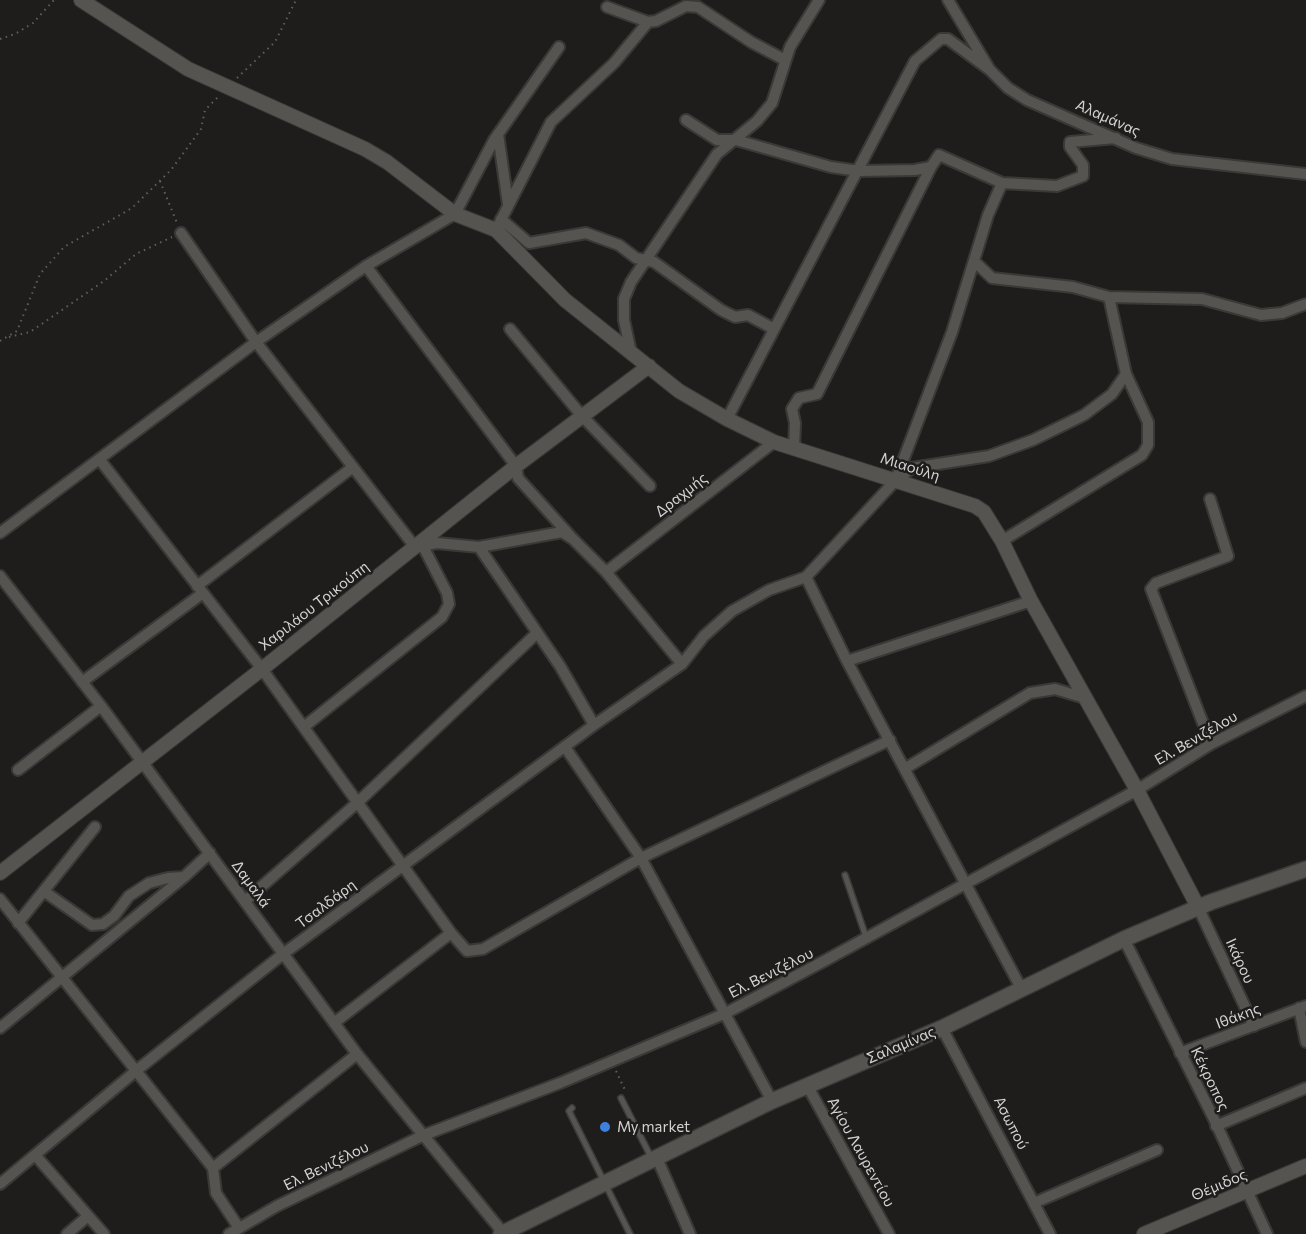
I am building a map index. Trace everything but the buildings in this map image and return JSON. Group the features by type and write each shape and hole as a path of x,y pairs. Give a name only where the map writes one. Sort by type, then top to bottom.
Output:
{"main road":[{"name":"Σαλαμίνας","path":"503,1234 772,1101 942,1028 1124,939 1198,907 1306,869"}],"street":[{"name":"Μιαούλη","path":"81,0 188,69 365,148 455,214 499,225 550,287 679,391 727,419 774,442 975,506 984,512 1137,790 1198,907"},
{"path":"631,352 624,320 624,299 645,260 717,154 736,140 772,103 785,60 819,0"},
{"name":"Αλαμάνας","path":"948,0 990,70 1008,88 1027,100 1172,159 1306,174"},
{"path":"607,7 648,22 656,21 686,6 698,7 751,42 785,60"},
{"path":"648,22 614,63 551,122 499,225 529,243 586,233 619,245 636,258 654,262 720,310 735,317 748,315 774,329"},
{"path":"727,419 859,171 910,69 927,49 941,39 948,39 990,70"},
{"path":"0,534 256,342 366,266 455,214 498,134 559,48"},
{"path":"686,120 717,140 736,140 831,167 859,171 931,167"},
{"path":"498,134 508,204"},
{"path":"794,449 795,423 792,410 800,398 817,394 939,155 1002,183 1057,186 1083,176 1083,165 1070,147 1070,142 1116,138"},
{"path":"896,480 952,332 988,215 1002,183"},
{"path":"181,233 256,342 353,467 419,547 447,593 449,604 442,617 304,726"},
{"path":"974,261 992,278 1073,287 1109,297 1202,299 1261,315 1281,313 1306,304"},
{"path":"366,266 516,466 518,478 524,486 573,540 606,572 682,664"},
{"path":"1002,541 1142,455 1148,444 1148,422 1126,374 1109,297"},
{"path":"510,328 582,416 650,486"},
{"name":"Χαριλάου Τρικούπη","path":"0,873 419,547 516,466 649,366"},
{"path":"1021,988 906,768 847,661 806,577 896,480 920,466 949,464 989,456 1033,440 1084,415 1112,394 1126,374"},
{"name":"Δραχμής","path":"606,572 774,442"},
{"path":"100,460 262,669 357,803 404,864 451,933 467,951 483,949 641,858 890,740"},
{"path":"82,682 353,467"},
{"path":"1210,499 1227,556 1156,583 1151,589 1211,744"},
{"path":"419,547 436,543 479,547 562,532 573,540"},
{"path":"479,547 536,634 560,666 594,725"},
{"name":"Δαμαλά","path":"0,576 101,706 357,1054 503,1234"},
{"name":"Τσαλδάρη","path":"0,1184 136,1070 283,954 594,725 682,664 704,636 732,611 777,586 806,577"},
{"path":"847,661 1031,601"},
{"path":"245,901 357,803 536,634"},
{"path":"906,768 1030,693 1055,689 1085,698"},
{"name":"Ελ. Βενιζέλου","path":"234,1231 424,1135 560,1083 726,1013 1137,790 1211,744 1306,696"},
{"path":"18,770 101,706"},
{"path":"565,747 641,858 772,1101"},
{"path":"18,923 95,827"},
{"path":"0,1028 210,853"},
{"path":"45,892 92,926 103,924 114,916 129,896 144,885 168,878 184,877"},
{"path":"0,899 213,1168 216,1193 234,1231"},
{"name":"Ικάρου","path":"1198,907 1254,1026"},
{"path":"334,1023 451,933"},
{"name":"Κέκροπος","path":"1124,939 1267,1234"},
{"path":"1302,1007 1306,1042"},
{"name":"Ιθάκης","path":"1180,1053 1302,1007"},
{"name":"Ασωπού","path":"942,1028 1050,1234"},
{"path":"213,1168 357,1054"},
{"name":"Αγίου Λαυρεντίου","path":"807,1085 889,1234"},
{"path":"1216,1126 1306,1088"},
{"path":"1034,1203 1156,1150"},
{"path":"36,1156 104,1234"},
{"path":"655,1159 690,1234"},
{"name":"Θέμιδος","path":"1144,1234 1306,1166"},
{"path":"67,1234 88,1216"}],"lane":[{"path":"845,876 866,939"},
{"path":"621,1098 655,1159"},
{"path":"572,1108 569,1111 630,1234"}],"path":[{"path":"0,39 15,34 33,23 54,0"},
{"path":"0,341 17,331 40,274 64,247 132,208 160,182 201,129 205,110 275,42 296,0"},
{"path":"7,337 30,332 104,281 136,254 181,233 160,182"}],"place":[{"name":"My market","path":"605,1127"}]}
